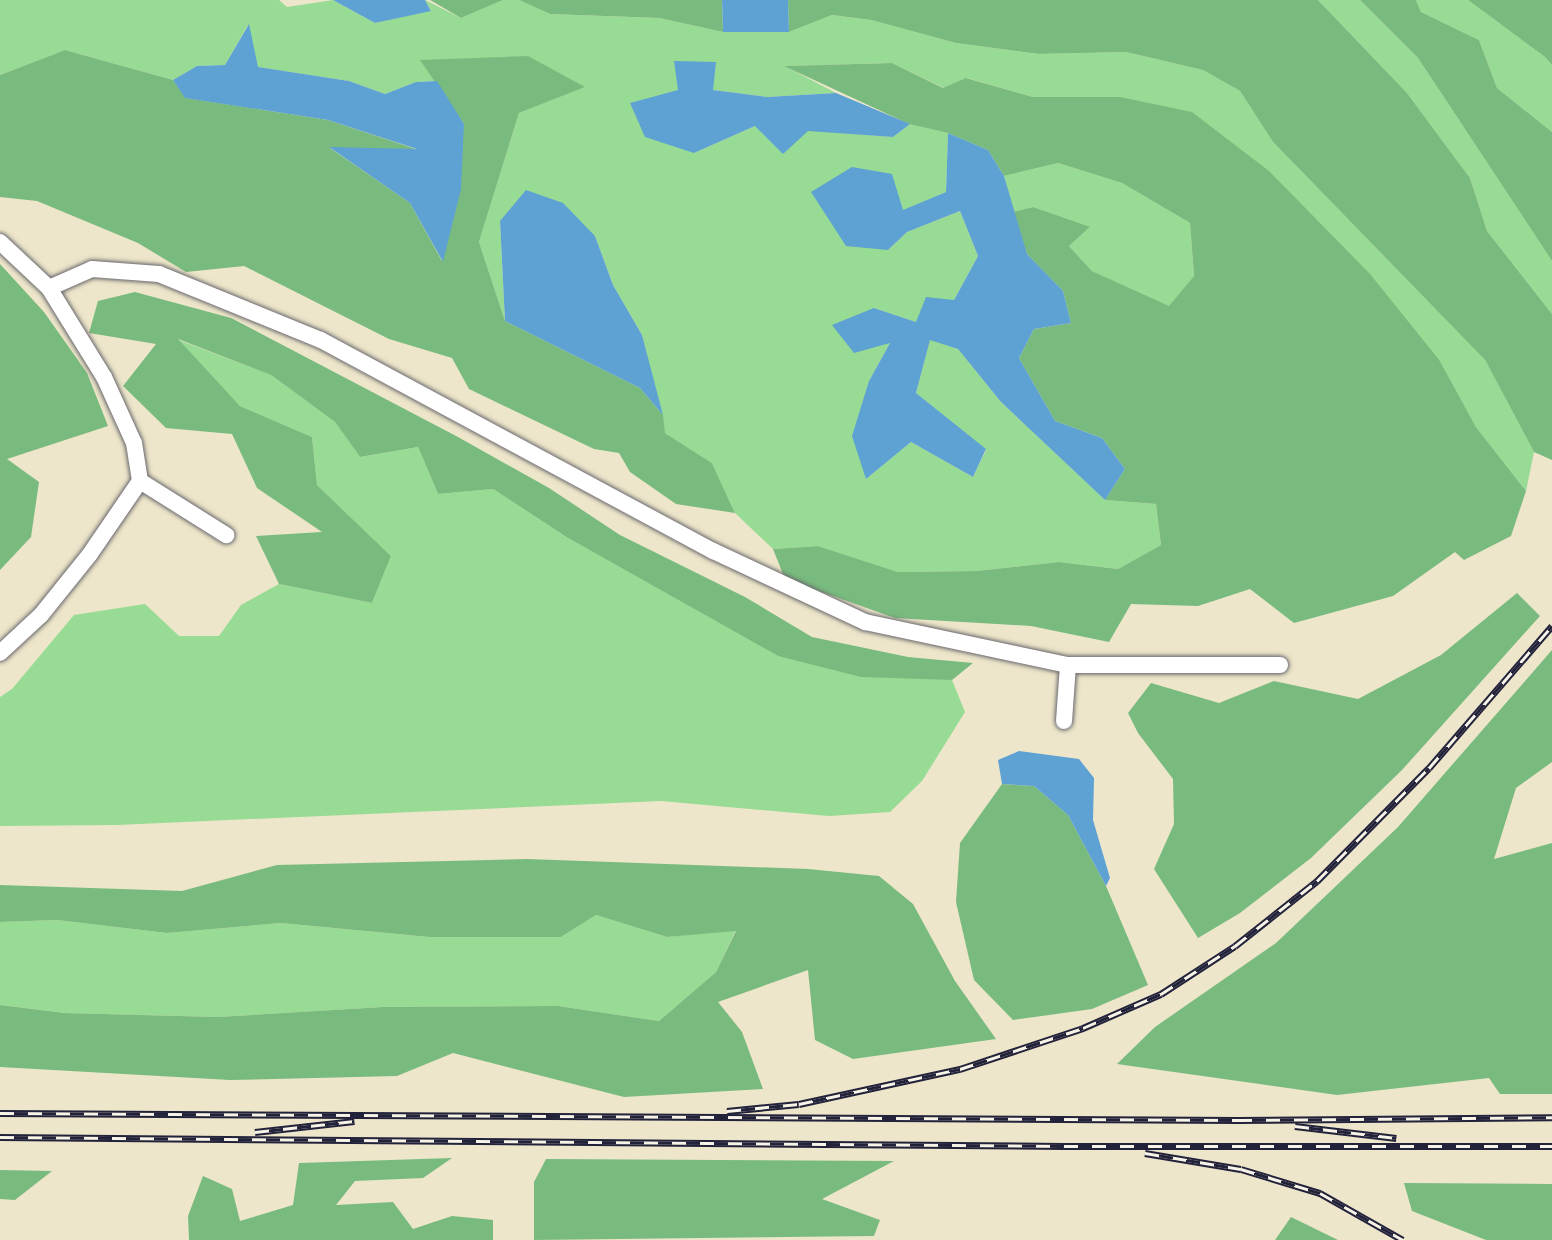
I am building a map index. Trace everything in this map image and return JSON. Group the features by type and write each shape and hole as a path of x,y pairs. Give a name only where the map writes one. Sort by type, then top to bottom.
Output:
{"lane":[{"path":"0,242 49,288 104,378 134,443 140,481 90,555 48,606 0,653"},
{"path":"49,288 92,269 159,274 321,340 714,551 866,622 1068,665 1280,665"},
{"path":"140,481 226,535"},
{"path":"1064,721 1068,665"}],"green space":[{"path":"0,0 279,0 287,7 333,0 375,23 431,10 425,0 461,18 503,0 519,0 550,14 659,18 723,32 789,32 832,15 871,20 956,43 1039,54 1126,52 1203,70 1240,91 1273,142 1485,360 1534,452 1526,491 1476,427 1440,361 1120,97 1033,97 967,78 944,88 892,63 785,66 836,93 767,97 712,90 674,61 694,153 755,126 893,137 910,124 948,133 946,192 902,211 888,250 907,232 960,211 978,256 954,300 916,322 874,308 890,343 869,381 866,479 911,442 973,477 986,450 916,393 930,339 958,349 1001,402 1105,500 1156,504 1161,545 1118,569 1059,562 976,571 898,572 818,546 773,549 735,513 712,463 665,433 642,335 613,285 595,236 500,221 505,321 479,242 519,113 584,87 421,61 437,81 416,82 385,94 349,81 257,67 248,25 225,65 197,66 173,80 65,50 0,75"},
{"path":"430,0 503,0 461,18"},
{"path":"519,0 722,0 723,32 659,18 550,14"},
{"path":"788,0 1318,0 1407,93 1470,178 1487,231 1552,314 1552,460 1534,452 1485,360 1273,142 1240,91 1203,70 1126,52 1039,54 956,43 871,20 832,15 789,32"},
{"path":"1318,0 1360,0 1418,58 1552,261 1552,314 1487,231 1470,178 1407,93"},
{"path":"1360,0 1416,0 1421,12 1479,40 1497,88 1552,132 1552,261 1418,58"},
{"path":"1416,0 1468,0 1545,57 1552,65 1552,132 1497,88 1479,40 1421,12"},
{"path":"1468,0 1552,0 1552,65 1545,57"},
{"path":"65,50 173,80 186,98 328,120 419,150 330,148 410,203 442,261 464,124 420,60 528,56 585,87 519,113 479,242 505,321 640,388 663,415 665,433 712,463 735,513 676,504 630,472 619,453 594,449 469,389 452,358 389,339 244,266 186,272 138,243 37,201 0,197 0,75"},
{"path":"892,63 943,88 966,78 1033,97 1120,97 1192,112 1269,171 1370,274 1440,361 1476,427 1526,491 1511,536 1464,560 1455,552 1393,596 1294,623 1250,589 1198,606 1131,604 1109,642 1031,626 895,618 785,579 773,549 818,546 898,572 976,571 1059,562 1118,569 1161,545 1156,504 1105,500 1125,469 1102,438 1055,421 1019,358 1034,329 1071,323 1063,291 1027,254 1012,212 1033,207 1090,227 1069,246 1092,271 1169,306 1194,276 1190,223 1122,183 1058,163 1004,176 988,150 948,133 909,124 784,66"},
{"path":"1058,163 1122,183 1190,223 1194,276 1169,307 1092,271 1069,246 1089,228 1033,207 1012,212 1004,176"},
{"path":"0,264 44,312 87,373 108,426 7,459 39,482 31,537 0,570"},
{"path":"135,292 231,318 458,437 549,488 620,535 745,597 812,637 908,657 973,663 952,680 861,677 778,656 568,538 493,489 438,494 418,447 360,457 335,422 271,375 178,339 240,406 312,437 317,485 391,556 372,603 279,584 256,536 322,532 257,488 232,434 166,428 123,386 156,344 89,333 98,301"},
{"path":"176,339 271,375 335,422 360,457 418,447 438,494 493,489 568,538 778,656 952,680 965,712 922,781 890,812 829,816 661,801 117,825 0,826 0,697 12,689 74,615 145,604 179,636 219,636 241,605 279,584 372,603 391,556 317,485 312,437 240,406"},
{"path":"1517,593 1540,616 1402,770 1311,858 1240,913 1198,938 1154,869 1174,824 1173,779 1138,733 1128,713 1151,683 1219,703 1274,681 1358,699 1441,655"},
{"path":"1552,650 1552,762 1516,788 1494,859 1552,843 1552,1094 1500,1094 1489,1078 1337,1095 1117,1064 1155,1027 1276,943 1398,827"},
{"path":"1002,784 1034,786 1068,815 1106,886 1148,985 1092,1009 1013,1020 974,980 956,902 960,843"},
{"path":"527,859 808,869 879,876 913,904 955,981 996,1039 853,1059 815,1040 808,970 718,1002 742,1032 763,1089 624,1097 453,1053 397,1076 230,1080 0,1067 0,1005 65,1013 217,1017 383,1007 558,1006 659,1021 716,972 736,931 667,937 596,915 561,937 429,937 281,923 167,933 57,920 0,922 0,885 182,891 277,865"},
{"path":"596,915 667,937 736,930 716,972 659,1021 558,1006 383,1007 217,1017 65,1013 0,1005 0,922 57,920 167,933 281,923 429,937 561,937"},
{"path":"452,1158 423,1178 355,1181 336,1205 393,1202 413,1229 452,1216 493,1220 493,1240 189,1240 188,1216 203,1176 232,1189 240,1221 293,1205 299,1163"},
{"path":"546,1159 894,1161 822,1199 880,1220 874,1236 534,1240 534,1182"},
{"path":"0,1170 52,1171 15,1200 0,1199"},
{"path":"1404,1183 1552,1184 1552,1240 1486,1240 1412,1211"},
{"path":"1291,1217 1338,1240 1275,1240"}],"water":[{"path":"333,0 425,0 431,11 375,23"},
{"path":"722,0 788,0 789,32 723,32"},
{"path":"249,24 258,67 349,81 385,94 416,82 437,81 464,124 461,189 443,262 410,203 329,147 417,149 328,120 185,98 173,80 197,66 225,65"},
{"path":"674,61 716,62 713,90 767,97 836,93 910,124 893,137 808,131 783,154 755,126 694,153 645,137 630,103 678,90"},
{"path":"948,133 988,150 1004,176 1027,254 1063,291 1071,323 1034,329 1019,358 1055,421 1102,438 1125,469 1105,500 1001,402 958,349 930,340 916,393 986,449 973,477 911,442 866,479 852,436 869,381 890,343 854,353 832,325 874,308 916,322 926,297 954,300 978,256 960,211 907,232 888,250 846,246 811,192 852,167 892,174 903,210 946,192"},
{"path":"526,190 563,203 595,236 613,285 642,335 663,415 640,388 505,321 500,221"},
{"path":"1019,751 1079,759 1094,778 1093,820 1110,878 1106,886 1068,815 1034,786 1002,784 998,760"}],"railway":[{"path":"727,1111 799,1104 960,1069 1083,1028 1161,994 1235,946 1317,881 1429,768 1552,626"},
{"path":"0,1113 1238,1120 1552,1117"},
{"path":"255,1132 354,1121"},
{"path":"1295,1126 1396,1138"},
{"path":"0,1137 1064,1146 1552,1146"},
{"path":"1145,1153 1241,1169 1320,1193 1403,1240"}]}
